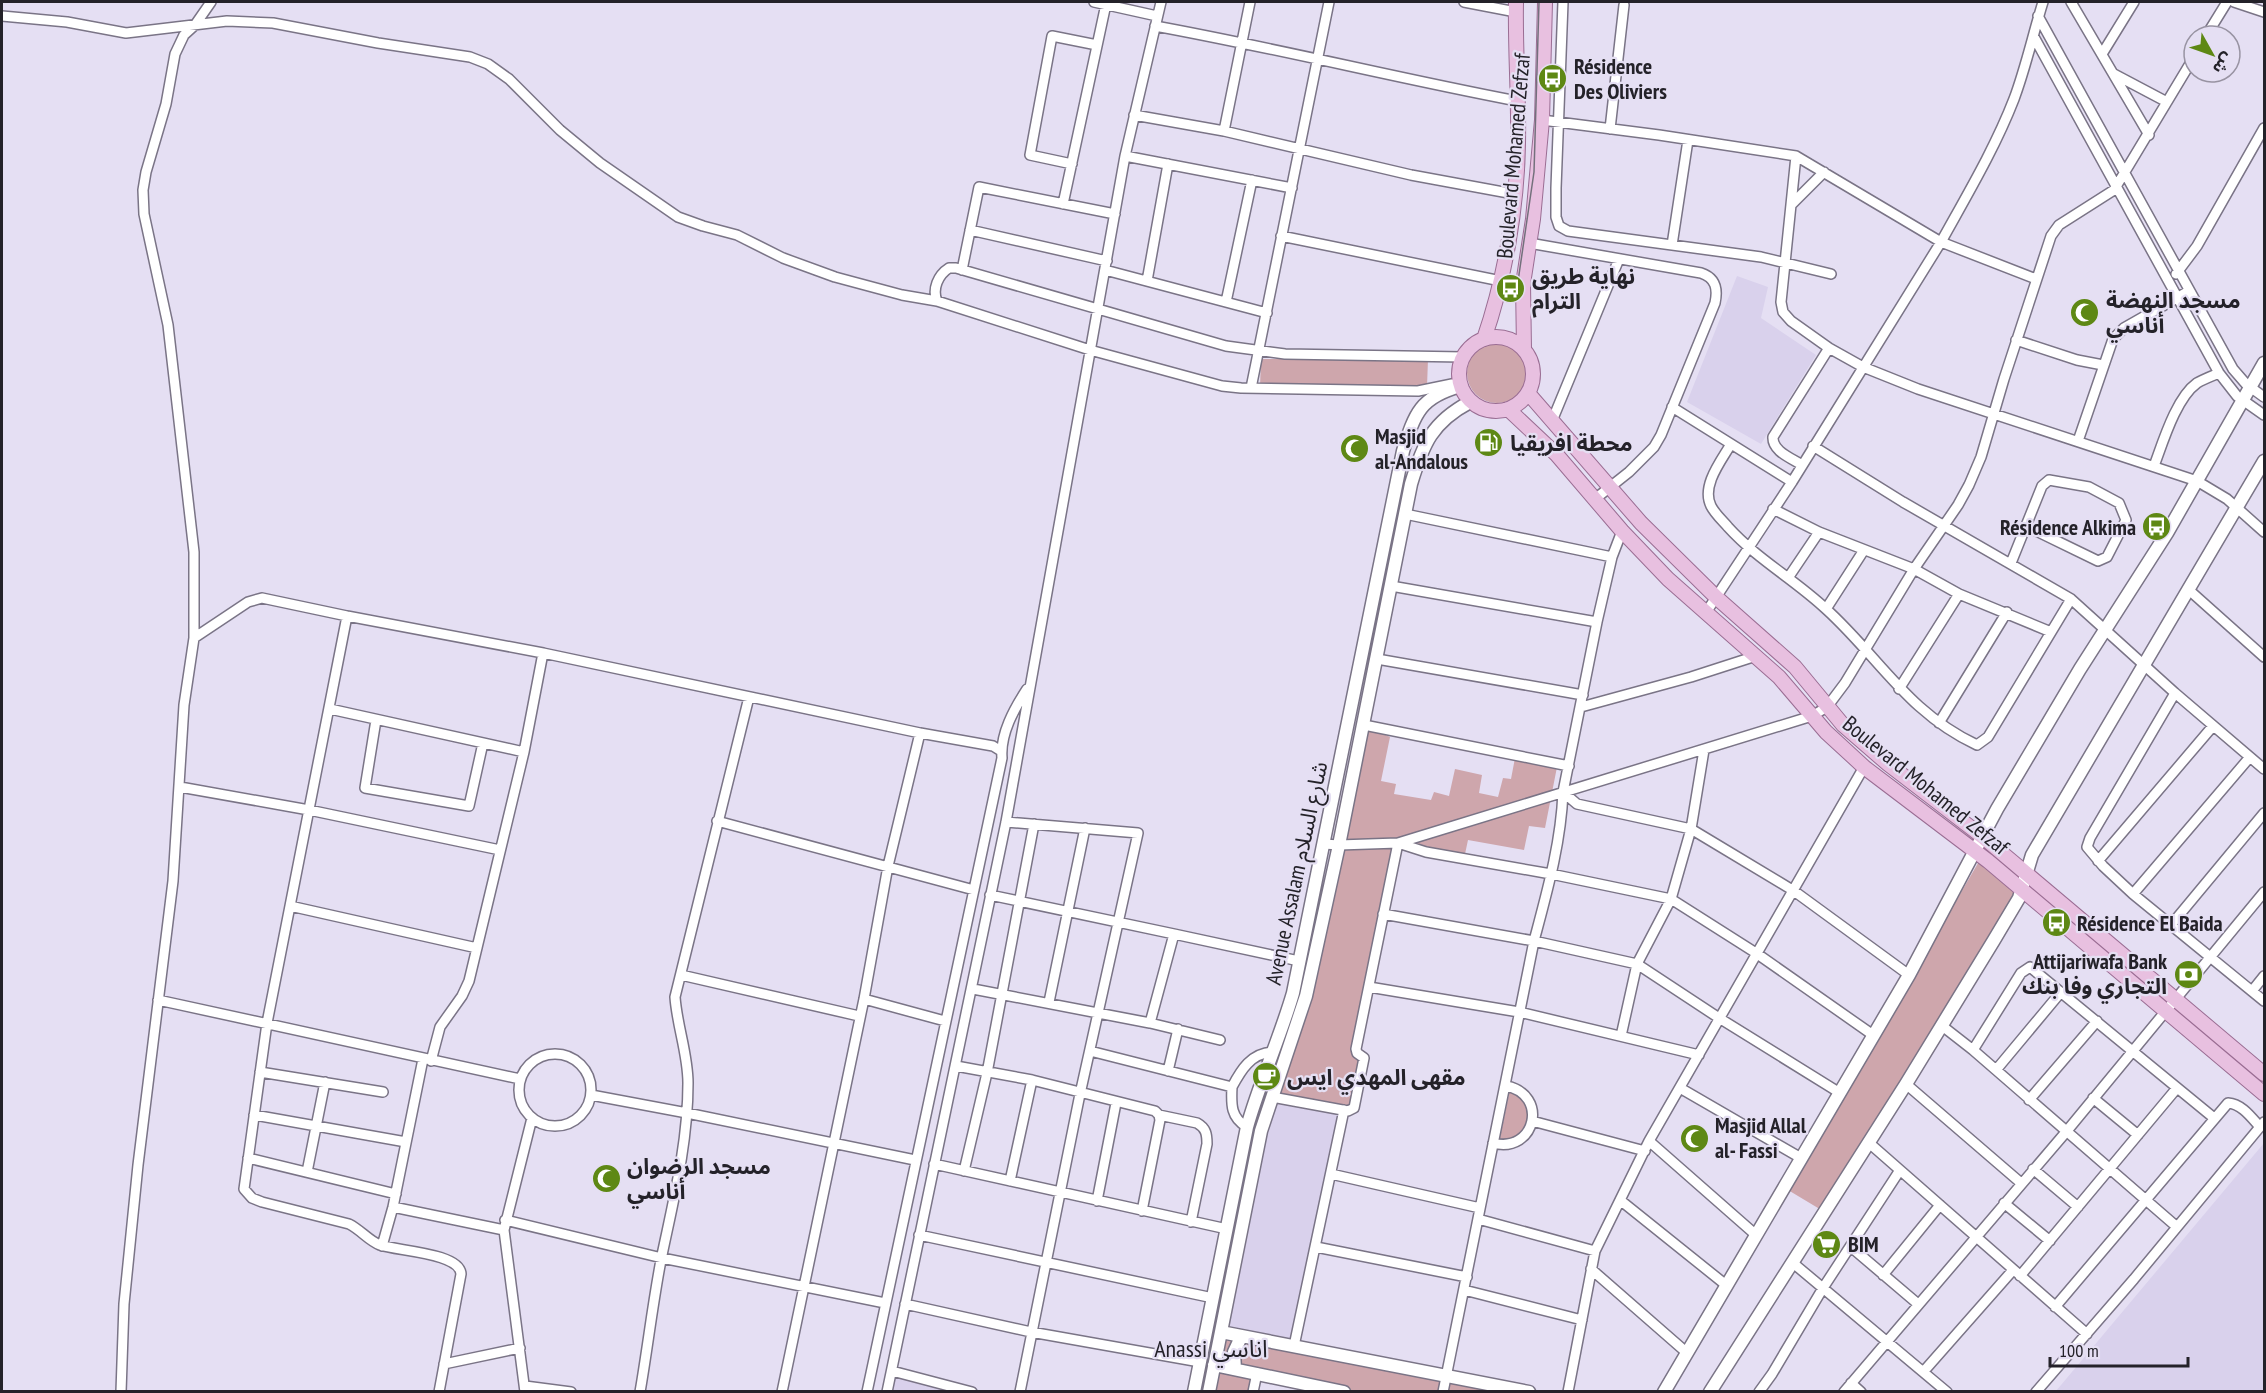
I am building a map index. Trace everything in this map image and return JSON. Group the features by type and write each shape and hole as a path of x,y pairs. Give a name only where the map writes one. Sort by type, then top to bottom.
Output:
{"main road":[{"name":"Boulevard Mohamed Zefzaf","path":"1524,349 1523,284 1542,120 1545,2"},
{"name":"Boulevard Mohamed Zefzaf","path":"1484,339 1498,297 1514,194 1518,146 1516,7"},
{"path":"1498,337 1506,338 1524,349 1533,370 1532,382 1528,393 1519,402 1508,409 1488,410 1470,402 1460,384 1459,371 1463,357 1475,342 1498,337"},
{"name":"Boulevard Mohamed Zefzaf","path":"1528,393 1609,488 1661,544 1717,598 1795,667 1843,725 1983,837 2265,1074"},
{"name":"Boulevard Mohamed Zefzaf","path":"1508,409 1557,455 1622,531 1705,614 1756,656 1791,689 1812,716 1864,767 2022,889 2265,1094"}],"street":[{"path":"121,1392 124,1304 173,881 184,705 194,638 194,552 168,325 144,214 143,190 166,104 175,54 184,35 195,25 211,2"},
{"path":"1094,2 1156,21 1242,42 1422,83 1517,101"},
{"path":"887,1392 973,989 1006,822 1125,156 1161,2"},
{"path":"1224,131 1250,2"},
{"path":"1251,388 1329,2"},
{"path":"1464,2 1516,7"},
{"path":"1563,2 1557,123 1556,218 1559,226 1568,231 1761,257 1831,274"},
{"path":"1705,614 1792,482 1941,242 1984,164 2010,110 2043,2"},
{"path":"2071,2 2149,135"},
{"path":"2102,54 2134,2"},
{"path":"2213,24 2227,2"},
{"path":"2234,2 2265,12"},
{"path":"1063,204 1106,4"},
{"path":"1610,129 1624,5"},
{"path":"2,15 67,22 126,33 226,21 273,23 378,43 470,57 488,64 509,80 576,143 634,188 678,217 737,235 783,258 835,277 902,295 937,301 1090,350 1222,386 1418,391 1460,384"},
{"path":"2038,15 2237,375 2265,397"},
{"path":"1072,164 1030,155 1052,36 1097,45"},
{"path":"2034,37 2219,373 2242,400 2265,415"},
{"path":"2114,74 2167,102"},
{"path":"1324,844 1398,843 1812,716 1827,707 1866,652 1914,569 1969,485 1981,457 2016,340 2055,229 2106,196 2117,186 2182,77"},
{"path":"1134,115 1224,131 1411,175 1514,194"},
{"path":"1542,120 1796,156 1941,242 2036,279"},
{"path":"2169,280 2180,271 2214,218 2265,128"},
{"path":"1672,245 1688,140"},
{"path":"1125,156 1292,188"},
{"path":"1796,156 1781,302 1783,312 1791,321 1829,348 1863,367 1918,389 1994,412 2197,481 2216,491 2265,532"},
{"path":"1146,281 1168,164"},
{"path":"1792,204 1824,172"},
{"path":"1226,302 1252,180"},
{"path":"962,270 980,187 1115,214"},
{"path":"970,230 1106,266 1146,281 1267,313"},
{"path":"1281,236 1501,281"},
{"path":"1529,243 1701,273 1709,276 1715,282 1717,291 1715,303 1654,447 1637,465 1595,499"},
{"path":"1552,421 1619,259"},
{"path":"937,301 935,290 943,272 949,268 1226,346 1260,351 1333,355 1463,357"},
{"path":"2078,441 2114,339 2124,328 2189,291"},
{"path":"2016,340 2077,360 2103,365"},
{"path":"1802,465 1777,449 1773,444 1773,437 1829,348"},
{"path":"1664,1392 1909,975 2035,746 2136,584 2265,363"},
{"path":"2154,466 2181,404 2196,384 2219,373"},
{"name":"Avenue Assalam شارع السلام","path":"1194,1392 1247,1127 1257,1091 1282,1026 1299,961 1403,451 1411,425 1423,406 1436,394 1460,384"},
{"path":"1418,391 1423,398 1423,406"},
{"name":"Avenue Assalam شارع السلام","path":"1209,1392 1261,1131 1306,996 1414,475 1427,440 1446,416 1470,402"},
{"path":"1672,407 1792,482"},
{"path":"1731,444 1712,478 1708,498 1714,512 1747,548 1826,609 1899,689 1939,723 1965,740 1977,745 1991,733 2072,599"},
{"path":"1813,446 1943,525 2072,599 2175,693 2265,770"},
{"path":"1710,1392 1906,1084 2010,914 2022,889 2032,855 2265,461"},
{"path":"2011,563 2042,486 2049,480 2089,487 2119,502 2126,520 2107,557 2098,561 2026,526"},
{"path":"1773,509 1819,532 1914,569 1959,594 2051,632"},
{"path":"1405,514 1612,557"},
{"path":"1443,1392 1534,940 1551,874 1561,819 1563,792 1597,622 1612,557 1622,531"},
{"path":"1788,579 1819,532"},
{"path":"1826,609 1864,550"},
{"path":"1391,586 1597,622"},
{"path":"2189,590 2265,657"},
{"path":"1899,689 1959,594"},
{"path":"194,638 248,602 262,598 543,653 920,733 993,746 1001,751"},
{"path":"1939,723 2007,612"},
{"path":"347,616 267,1023 244,1189 252,1198 349,1224 366,1235 372,1242 382,1246 439,1256 456,1263 461,1269 439,1392"},
{"path":"382,1246 427,1060 440,1027 462,996 469,981 524,752 543,653"},
{"path":"1581,707 1691,677 1756,656"},
{"path":"1377,658 1583,695"},
{"path":"867,1392 1002,758 1001,751 1014,709 1030,684"},
{"path":"2175,693 2090,838 2088,847 2098,861 2133,894 2265,1001"},
{"path":"640,1392 662,1258 680,1174 687,1113 688,1080 675,997 749,697"},
{"path":"330,709 524,752"},
{"path":"376,720 365,788 469,806 483,743"},
{"path":"1364,725 1569,765"},
{"path":"2098,861 2213,726"},
{"path":"782,1392 864,999 888,867 920,733"},
{"path":"1621,1036 1637,964 1671,899 1691,829 1704,750"},
{"path":"2133,894 2250,757"},
{"path":"1568,1392 1594,1251 1650,1141 1864,767"},
{"path":"180,787 309,810 500,850"},
{"path":"1563,792 1577,804 1691,829 1794,891 1909,975"},
{"path":"2171,925 2265,813"},
{"path":"717,821 974,890"},
{"path":"1006,822 1138,833 1080,1094 1020,1392"},
{"path":"964,1171 987,1073 1034,824"},
{"path":"1049,1002 1085,828"},
{"path":"1398,843 1426,852 1551,874 1671,899 1756,953 1873,1035"},
{"path":"1272,1097 1350,1112 1354,1108 1364,1058 1357,1053 1356,1049 1398,843"},
{"path":"1844,1392 2020,1183 2066,1132 2264,894"},
{"path":"990,896 1299,961"},
{"path":"290,906 477,948"},
{"path":"1383,914 1534,940 1637,964 1840,1093"},
{"path":"1150,1023 1174,934"},
{"path":"1973,1050 2025,969 2033,969 2214,1118"},
{"path":"681,975 859,1016"},
{"path":"2252,991 2265,976"},
{"path":"1369,987 1519,1012 1699,1054"},
{"path":"973,989 1098,1012 1220,1040"},
{"path":"1996,1070 2061,992"},
{"path":"864,999 945,1021"},
{"path":"158,1000 520,1079"},
{"path":"2029,1100 2097,1021"},
{"path":"1941,1025 1973,1050 2177,1227"},
{"path":"1282,1026 1296,1031"},
{"path":"1168,1071 1178,1029"},
{"path":"1090,1051 1232,1087"},
{"path":"1247,1127 1236,1118 1232,1109 1232,1087 1246,1065 1255,1057 1273,1052"},
{"path":"563,1054 582,1065 588,1074 591,1095 582,1115 573,1122 563,1126 541,1124 532,1118 520,1101 520,1079 532,1062 542,1056 563,1054"},
{"path":"956,1066 1032,1080 1080,1094 1155,1111 1159,1115 1203,1126 1207,1134 1207,1144 1191,1222"},
{"path":"260,1072 383,1092"},
{"path":"1010,1181 1032,1080"},
{"path":"307,1172 325,1082"},
{"path":"1906,1084 2020,1183"},
{"path":"1493,1143 1508,1144 1517,1141 1525,1135 1532,1121 1533,1112 1528,1099 1519,1090 1506,1086"},
{"path":"1680,1088 1801,1158"},
{"path":"1924,1371 2016,1273 2050,1241 2177,1088"},
{"path":"591,1095 915,1160"},
{"path":"2093,1098 2138,1135"},
{"path":"1097,1201 1116,1103"},
{"path":"2036,1392 2262,1124 2244,1109 2234,1103 2228,1103 2055,1307"},
{"path":"1294,1346 1344,1110"},
{"path":"254,1115 406,1142"},
{"path":"1142,1211 1160,1120 1159,1115"},
{"path":"532,1118 504,1225 525,1389 571,1392"},
{"path":"1532,1121 1645,1151"},
{"path":"1650,1141 1756,1235"},
{"path":"1868,1142 2087,1334"},
{"path":"248,1158 396,1194"},
{"path":"934,1164 1227,1229"},
{"path":"2033,1169 2078,1207"},
{"path":"1759,1392 1900,1170"},
{"path":"1331,1174 1480,1208"},
{"path":"1620,1200 1726,1285"},
{"path":"2004,1203 2050,1241"},
{"path":"1882,1275 1940,1205"},
{"path":"393,1207 504,1225 885,1303"},
{"path":"1478,1219 1594,1251"},
{"path":"919,1235 1213,1298"},
{"path":"1316,1247 1467,1277"},
{"path":"1851,1247 1918,1304"},
{"path":"1792,1263 1888,1340 1947,1392"},
{"path":"1591,1269 1686,1352"},
{"path":"1464,1290 1582,1320"},
{"path":"905,1304 1031,1332 1200,1362"},
{"path":"1221,1332 1529,1392"},
{"path":"1235,1369 1234,1352 1241,1336"},
{"path":"444,1364 520,1348"},
{"path":"1214,1365 1344,1392"},
{"path":"892,1371 972,1392"},
{"path":"1253,1392 1257,1373"},
{"path":"1851,1383 1861,1392"}],"shaded area":[{"path":"1737,276 1768,287 1761,318 1816,355 1761,444 1687,402"},
{"path":"1497,343 1514,348 1522,356 1527,373 1522,390 1514,398 1497,403 1480,398 1472,390 1467,373 1472,356 1480,348"},
{"path":"1261,359 1428,359 1427,387 1260,387"},
{"path":"1364,725 1390,737 1381,781 1396,784 1394,794 1431,800 1434,792 1449,796 1455,769 1482,775 1479,793 1498,797 1503,778 1511,779 1515,758 1575,770 1557,767 1545,828 1529,826 1524,850 1468,840 1465,854 1398,843 1357,1054 1364,1056 1352,1112 1272,1097 1295,1031"},
{"path":"1981,858 2023,893 1828,1214 1788,1190"},
{"path":"1510,1089 1525,1104 1529,1118 1528,1125 1518,1137 1499,1142"},
{"path":"1272,1097 1344,1110 1294,1346 1221,1332"},
{"path":"2264,1143 2264,1391 2056,1391"},
{"path":"1221,1332 1520,1391 1354,1391 1257,1373 1253,1391 1209,1392"},
{"path":"892,1376 959,1391 889,1392"}],"tram line":[{"path":"1516,295 1534,172 1539,2"}],"place":[{"name":"Résidence Des Oliviers","path":"1553,79"},
{"name":"نهاية طريق الترام","path":"1511,289"},
{"name":"مسجد النهضة أناسي","path":"2085,313"},
{"name":"محطة افريقيا","path":"1489,443"},
{"name":"Masjid al-Andalous","path":"1354,449"},
{"name":"Résidence Alkima","path":"2157,527"},
{"name":"Résidence El Baida","path":"2056,923"},
{"name":"Attijariwafa Bank التجاري وفا بنك","path":"2188,974"},
{"name":"مقهى المهدي ايس","path":"1266,1077"},
{"name":"Masjid Allal al- Fassi","path":"1694,1138"},
{"name":"مسجد الرضوان أناسي","path":"606,1179"},
{"name":"BIM","path":"1827,1244"}],"district":[{"name":"Anassi اناسي","path":"1211,1349"}]}
